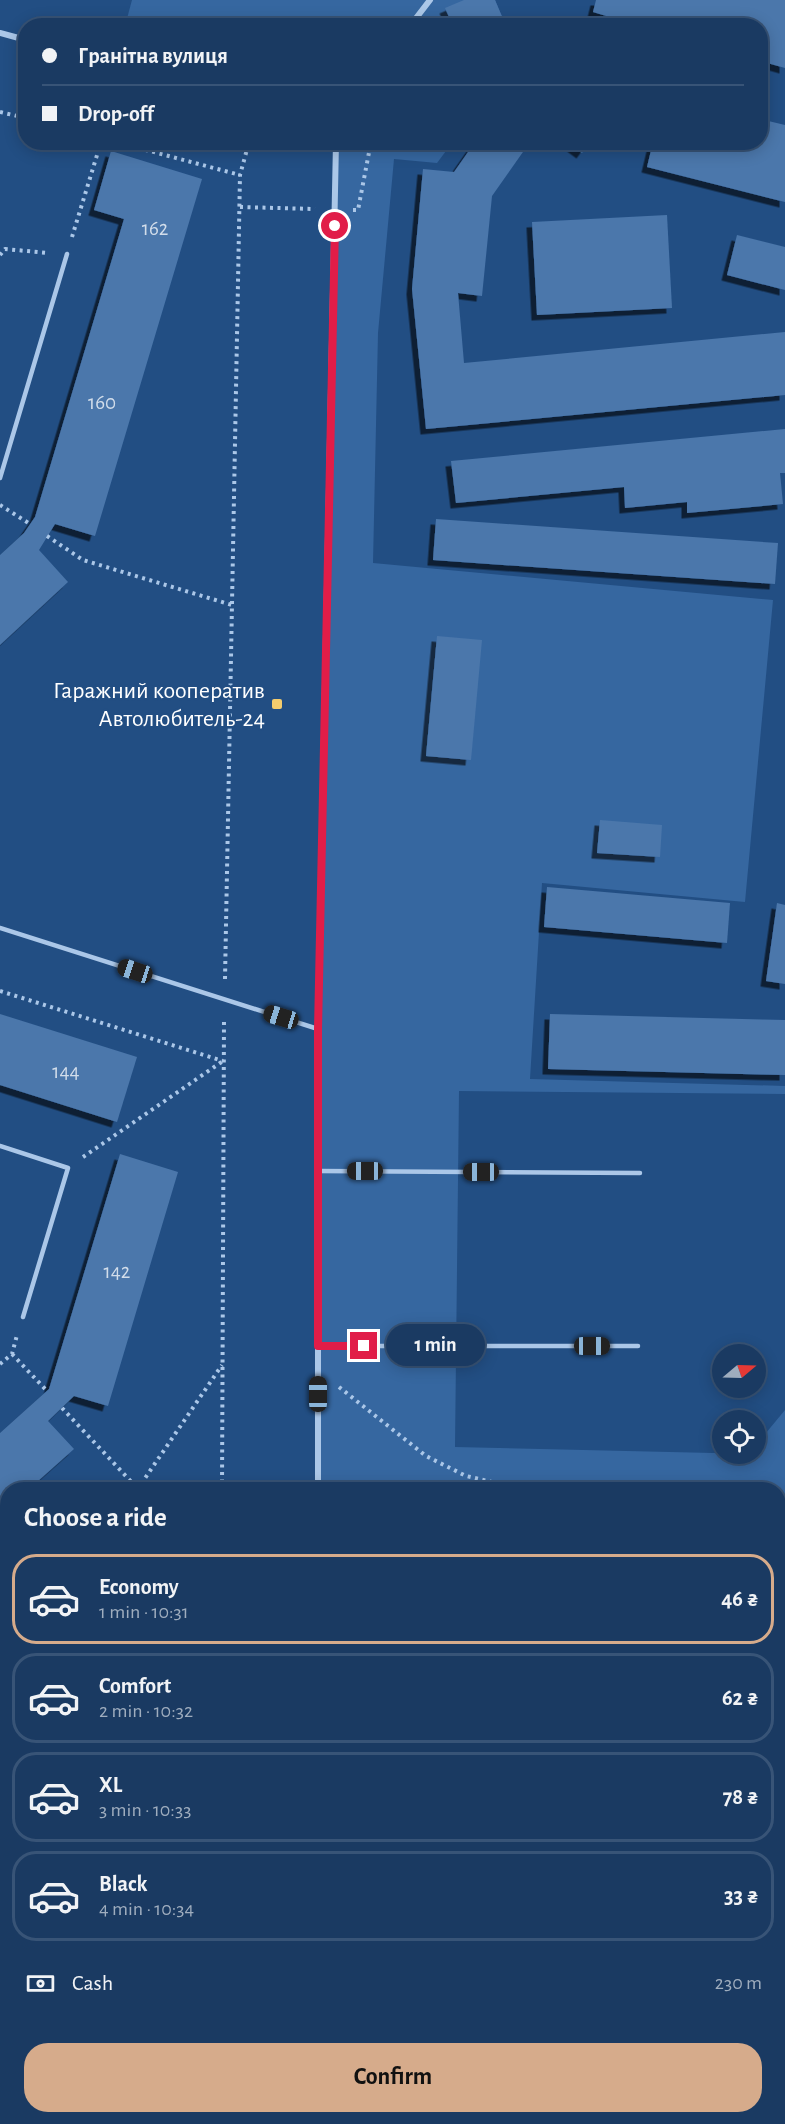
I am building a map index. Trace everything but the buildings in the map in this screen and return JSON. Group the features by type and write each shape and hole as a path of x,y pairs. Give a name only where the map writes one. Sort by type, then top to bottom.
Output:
{"street":[{"path":"417,18 430,0"},
{"path":"0,33 18,38"},
{"path":"318,1482 318,1029 336,150"}],"lane":[{"path":"0,478 67,254"},
{"path":"0,928 318,1029"},
{"path":"0,1146 68,1168 23,1317"},
{"path":"318,1171 640,1173"},
{"path":"318,1346 638,1346"}],"path":[{"path":"0,112 18,116"},
{"path":"0,255 5,249 67,254 98,150"},
{"path":"145,150 240,176"},
{"path":"222,1482 223,1061 240,176 247,150"},
{"path":"240,207 358,210 369,150"},
{"path":"0,505 30,524"},
{"path":"47,536 83,560 232,605"},
{"path":"0,991 223,1061"},
{"path":"68,1168 223,1061"},
{"path":"0,1364 12,1354 47,1391"},
{"path":"143,1482 222,1365"},
{"path":"318,1371 426,1456 466,1476 492,1482"},
{"path":"62,1407 132,1482"}],"shaded area":[{"path":"132,0 495,0 503,18 127,18"},
{"path":"336,150 447,150 437,163 394,159 378,333 373,563 773,600 745,902 542,883 530,1079 785,1086 785,1094 459,1091 455,1447 712,1453 712,1464 766,1464 766,1433 785,1410 785,1482 318,1482 318,1029"}],"place":[{"name":"Гаражний кооператив Автолюбитель-24","path":"277,704"}],"route":[{"path":"335,226 318,1029 318,1346 364,1346"}]}
